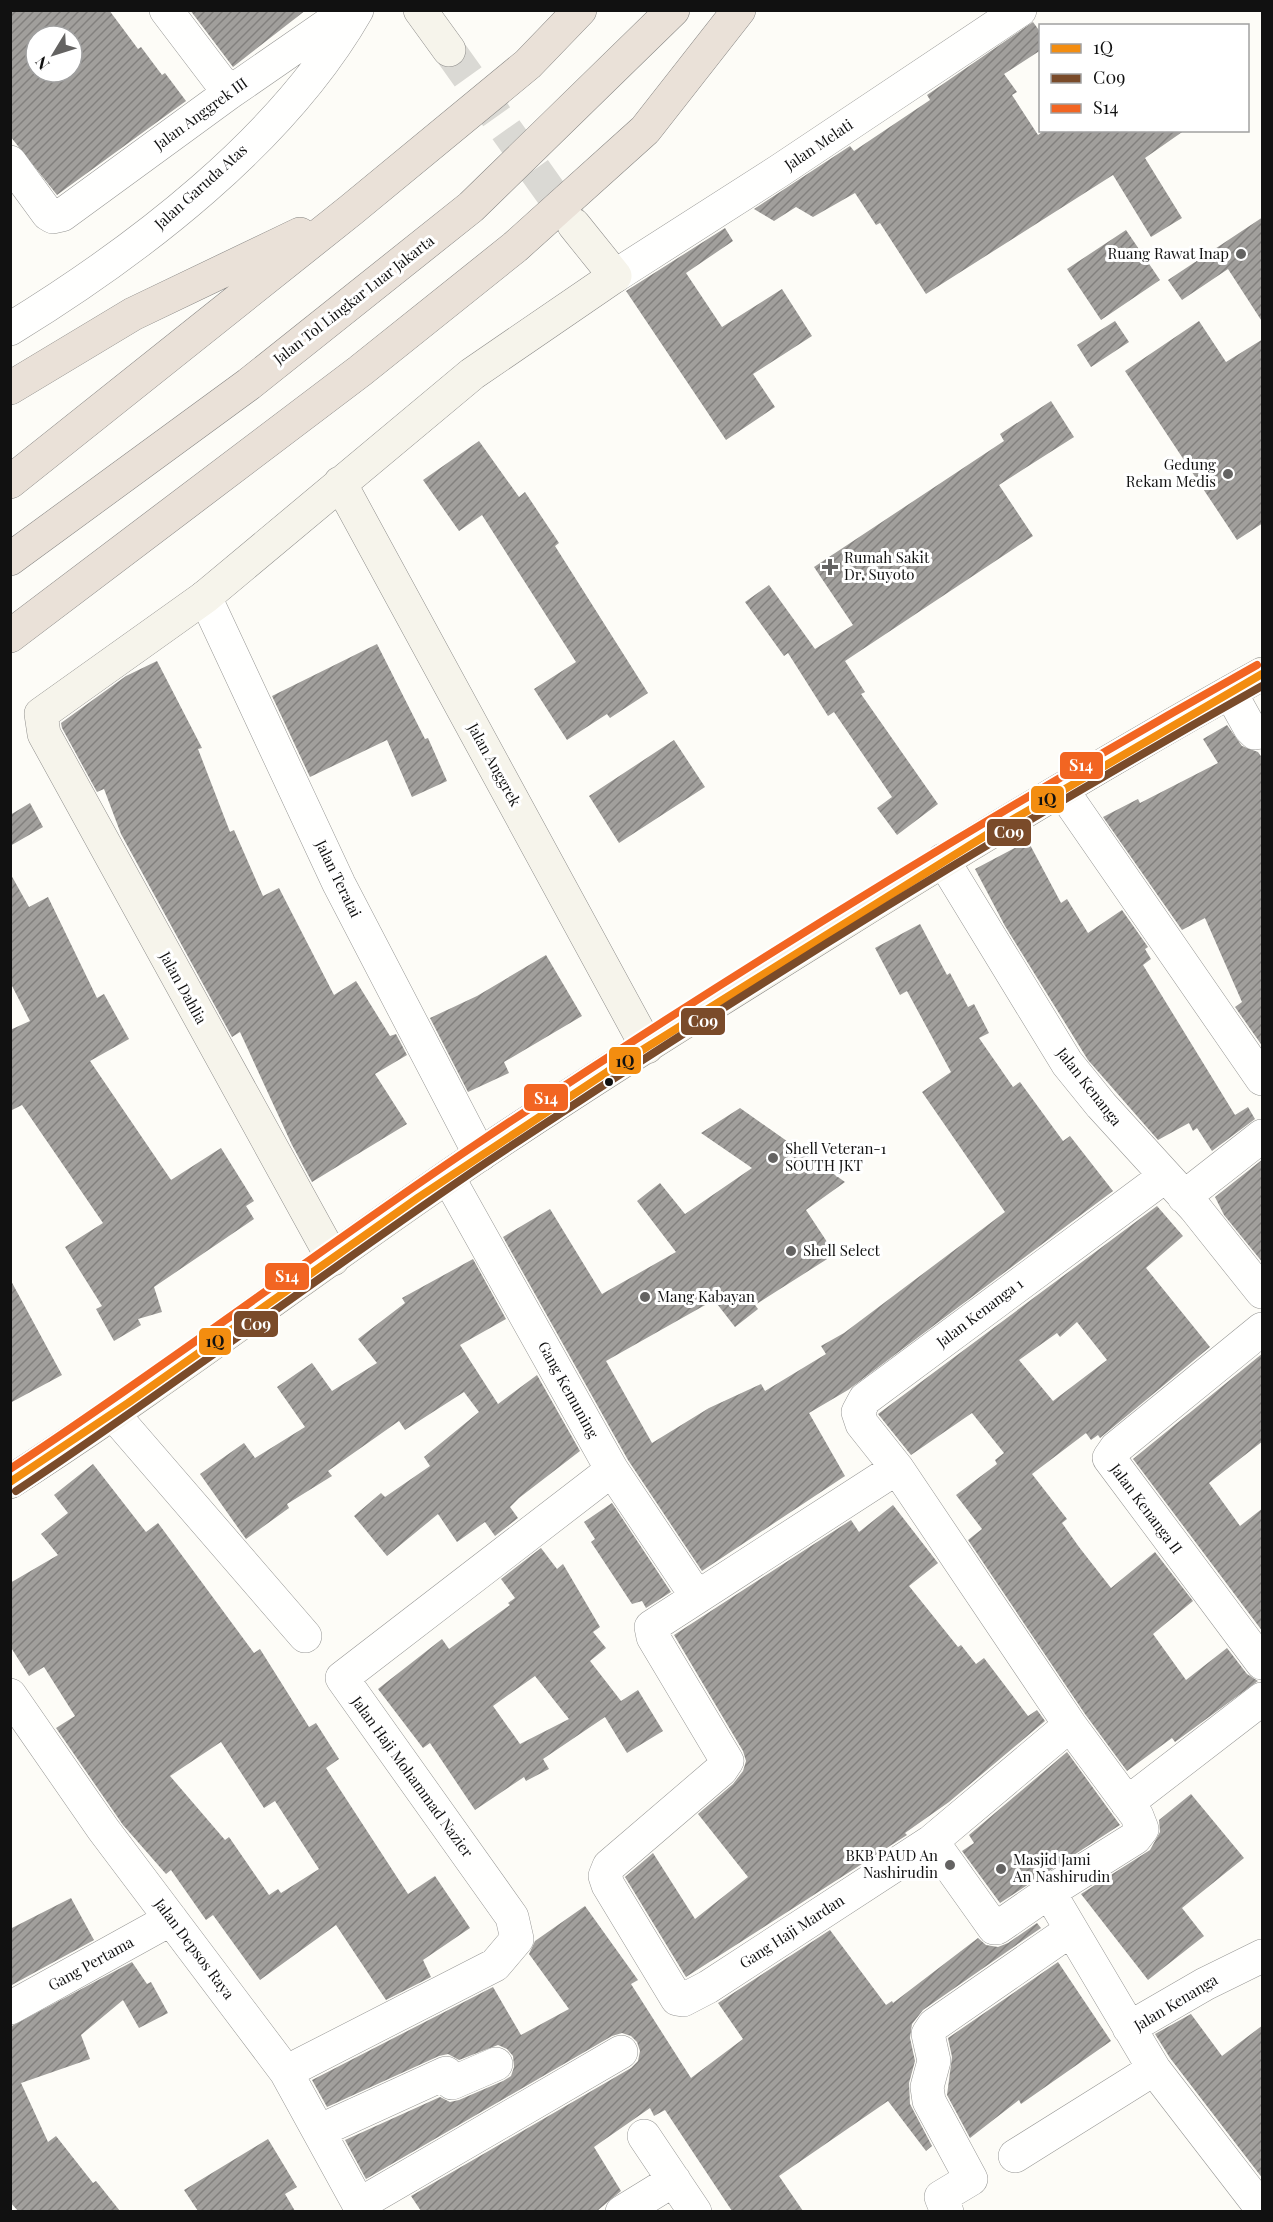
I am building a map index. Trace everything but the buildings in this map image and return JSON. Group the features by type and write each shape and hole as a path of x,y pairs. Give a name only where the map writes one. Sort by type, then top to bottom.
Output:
{"highway":[{"path":"10,482 351,210 528,64 579,10"},
{"name":"Jalan Tol Lingkar Luar Jakarta","path":"10,559 249,384 471,207 673,10"},
{"path":"10,636 360,371 515,247 645,130 739,10"},
{"path":"10,388 133,314 351,210"}],"street":[{"path":"166,10 229,93"},
{"name":"Jalan Anggrek III","path":"10,162 48,214 53,217 62,215 229,93 349,10"},
{"name":"Jalan Garuda Atas","path":"10,329 121,256 193,198 274,121 325,63 357,10"},
{"path":"420,10 449,50"},
{"name":"Jalan Melati","path":"615,276 779,171 1020,10"},
{"path":"205,597 472,374 615,276 574,225"},
{"name":"Jalan Anggrek","path":"340,483 647,1047"},
{"name":"Jalan Dahlia","path":"205,597 41,714 44,734 333,1259"},
{"name":"Jalan Teratai","path":"205,597 339,884 480,1155"},
{"path":"10,1482 114,1415 447,1177 647,1047 944,860 1263,674"},
{"path":"1230,692 1250,728 1255,733 1263,732"},
{"path":"1062,790 1263,1079"},
{"name":"Jalan Kenanga","path":"944,860 1067,1063 1263,1292"},
{"name":"Jalan Kenanga 1","path":"1049,1892 1139,1835 1142,1826 1070,1725 897,1468 862,1424 858,1412 864,1399 1174,1187 1263,1136"},
{"name":"Gang Kemuning","path":"447,1177 612,1470 697,1597"},
{"name":"Jalan Kenanga II","path":"1263,1329 1116,1448 1109,1458 1263,1663"},
{"path":"114,1415 305,1636"},
{"path":"697,1597 897,1468"},
{"name":"Jalan Haji Mohammad Nazier","path":"286,2072 495,1965 517,1940 512,1917 342,1678 612,1470"},
{"name":"Gang Haji Mardan","path":"697,1597 651,1629 723,1751 726,1764 609,1866 605,1876 608,1885 679,2000 708,1987 932,1841 1070,1725"},
{"name":"Jalan Depsos Raya","path":"10,1695 103,1829 286,2072 362,2208"},
{"path":"1127,1803 1263,1699"},
{"path":"932,1841 993,1928 997,1928 1049,1892 1129,2028"},
{"name":"Gang Pertama","path":"10,2008 171,1919"},
{"path":"947,2211 940,2197 970,2179 929,2101 927,2087 934,2061 928,2034 934,2025 1071,1930"},
{"name":"Jalan Kenanga","path":"1263,1956 1205,1984 1129,2028 1154,2069 1263,2209"},
{"path":"362,2208 621,2052"},
{"path":"319,2131 446,2073 452,2084 496,2064"},
{"path":"1015,2156 1154,2069"},
{"path":"644,2136 695,2211"},
{"path":"622,2211 674,2180"}],"tunnel":[{"path":"449,50 574,225"}],"transit line":[{"name":"S14","path":"10,1469 475,1145 667,1019 862,897 1058,779 1257,665"},
{"name":"1Q","path":"10,1482 128,1403 419,1197 607,1072 988,834 1262,674"},
{"name":"C09","path":"16,1491 487,1162 582,1099 967,857 1262,686"}],"place":[{"name":"Ruang Rawat Inap","path":"1241,254"},
{"name":"Gedung Rekam Medis","path":"1228,474"},
{"name":"Rumah Sakit Dr. Suyoto","path":"830,567"},
{"name":"Shell Veteran-1 SOUTH JKT","path":"773,1158"},
{"name":"Shell Select","path":"791,1251"},
{"name":"Mang Kabayan","path":"645,1297"},
{"name":"BKB PAUD An Nashirudin","path":"950,1865"},
{"name":"Masjid Jami An Nashirudin","path":"1001,1869"}]}
